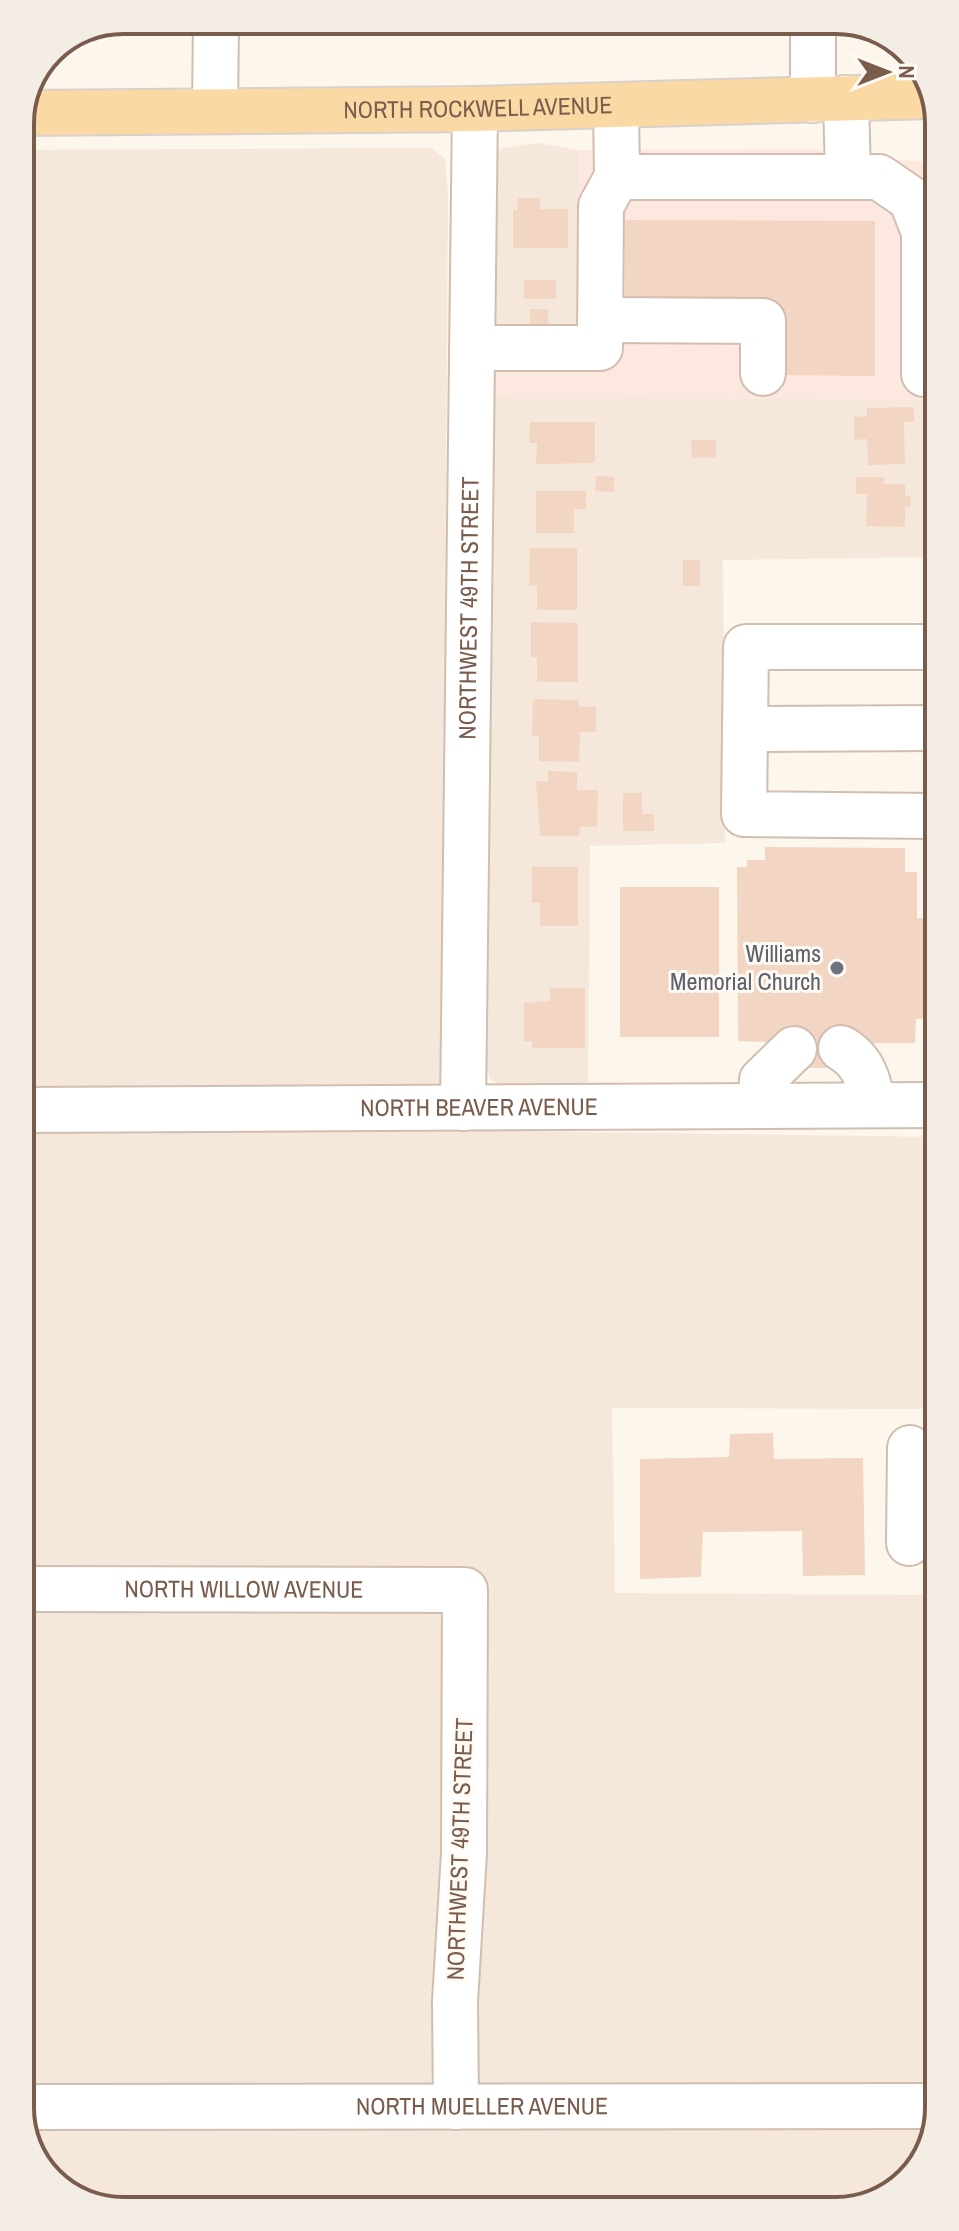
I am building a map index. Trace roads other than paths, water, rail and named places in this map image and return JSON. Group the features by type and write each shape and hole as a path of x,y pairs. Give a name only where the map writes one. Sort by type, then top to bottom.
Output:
{"main road":[{"name":"NORTH ROCKWELL AVENUE","path":"35,113 475,109 921,96"}],"street":[{"path":"215,111 216,34"},
{"path":"816,34 848,176"},
{"path":"472,348 600,348 601,206 617,177 616,105"},
{"name":"NORTHWEST 49TH STREET","path":"463,1108 475,109"},
{"path":"617,177 879,177 911,199 925,239"},
{"path":"600,320 763,321 763,373"},
{"path":"925,353 925,374"},
{"path":"925,647 746,647 744,814 925,816"},
{"path":"745,729 925,728"},
{"path":"841,1048 868,1077 873,1105"},
{"path":"760,1106 762,1080 794,1049"},
{"name":"NORTH BEAVER AVENUE","path":"34,1110 925,1105"},
{"path":"909,1543 923,1494 910,1448"},
{"name":"NORTH WILLOW AVENUE","path":"34,1589 465,1590"},
{"name":"NORTHWEST 49TH STREET","path":"456,2107 455,2001 464,1853 465,1590"},
{"name":"NORTH MUELLER AVENUE","path":"34,2107 925,2106"}],"place":[{"name":"Williams Memorial Church","path":"837,968"}]}
